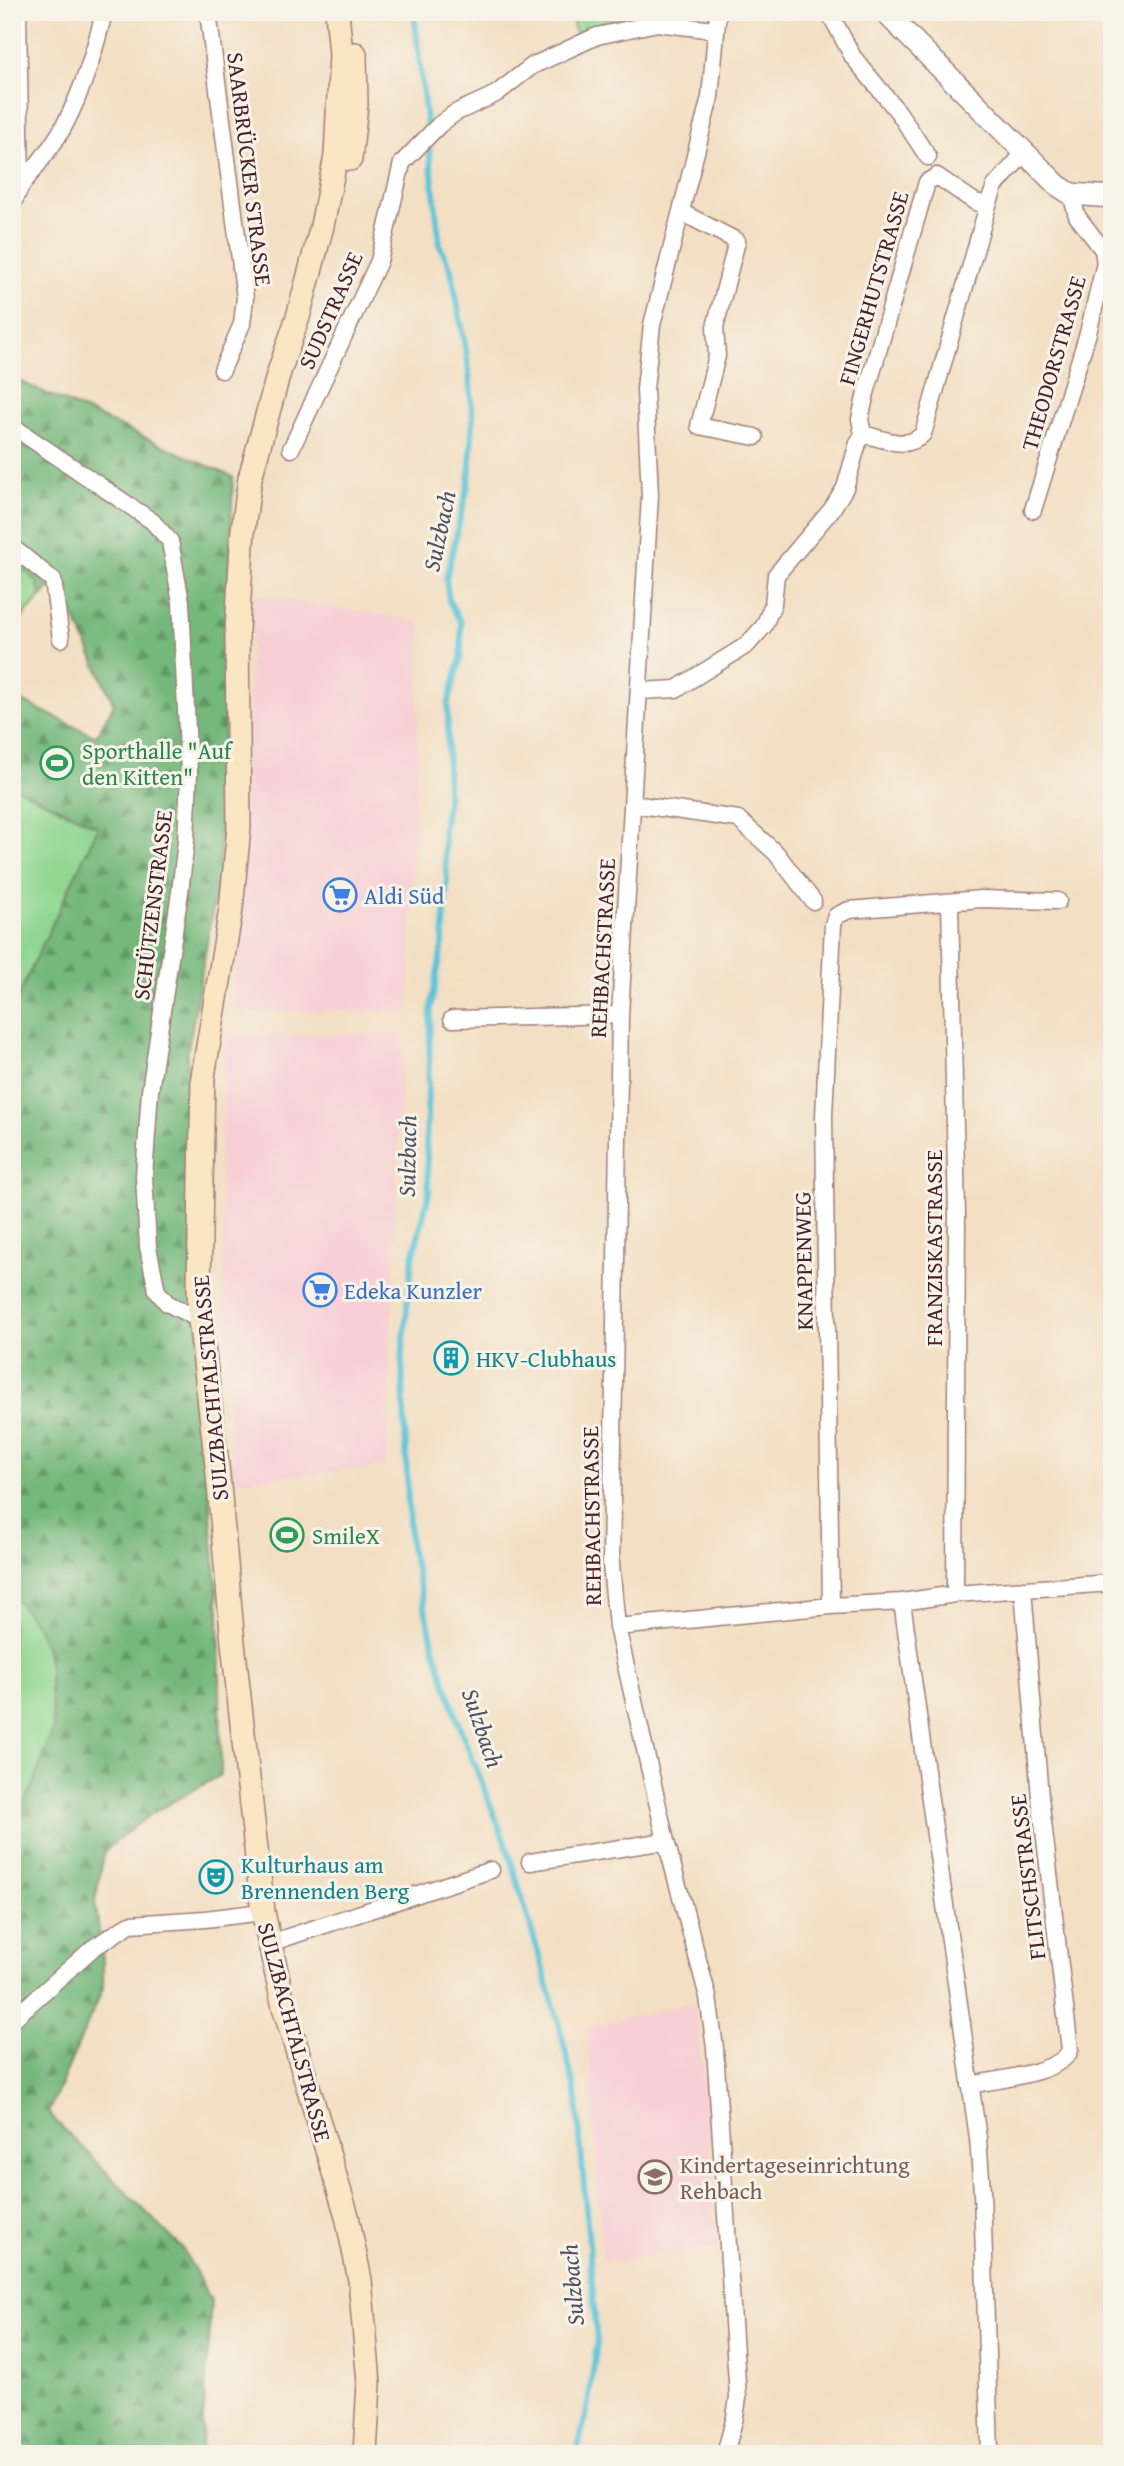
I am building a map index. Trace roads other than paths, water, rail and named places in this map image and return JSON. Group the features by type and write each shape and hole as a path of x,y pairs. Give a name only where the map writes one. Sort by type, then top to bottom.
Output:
{"main road":[{"name":"SULZBACHTALSTRASSE","path":"337,12 341,54 336,156 322,226 298,317 279,372 250,478 243,529 237,632 239,827 231,909 203,1076 200,1320 263,1912 284,2007 347,2216 360,2280 369,2383 365,2454"},
{"name":"SULZBACHTALSTRASSE","path":"298,317 324,263 343,196 350,159 356,105 351,12"}],"street":[{"path":"19,12 21,186"},
{"path":"12,205 21,186 65,123 91,62 104,12"},
{"name":"SAARBRÜCKER STRASSE","path":"208,12 245,298 242,324 222,370"},
{"name":"REHBACHSTRASSE","path":"718,12 714,30 710,97 652,325 645,389 650,495 620,1015 611,1564 617,1627 666,1841 708,1997 715,2048 738,2398 725,2454"},
{"path":"829,12 853,57 899,113 928,157"},
{"path":"885,12 1057,185 1071,194 1112,197"},
{"name":"SUDSTRASSE","path":"291,449 379,261 402,163 439,125 455,113 496,94 532,66 597,36 657,23 714,30"},
{"path":"863,435 905,444 916,441 923,434 988,205 995,186 1025,152"},
{"name":"FINGERHUTSTRASSE","path":"640,691 676,689 747,645 764,626 773,604 776,575 832,509 845,488 858,443 863,435 860,419 866,393 927,183 937,176 975,202 988,205"},
{"name":"THEODORSTRASSE","path":"1033,510 1088,333 1105,263 1103,250 1077,216 1071,194"},
{"path":"681,212 737,241 715,327 716,356 699,426 755,437"},
{"name":"SCHÜTZENSTRASSE","path":"12,426 152,521 170,541 181,602 189,774 186,841 150,1091 144,1176 148,1247 157,1291 167,1303 200,1320"},
{"path":"12,547 53,580 61,639"},
{"path":"634,804 738,819 776,853 813,901"},
{"path":"950,903 981,899 1058,901"},
{"name":"KNAPPENWEG","path":"831,1606 824,1116 833,924 836,916 849,910 950,903"},
{"name":"FRANZISKASTRASSE","path":"950,903 957,1216 955,1594"},
{"path":"452,1019 620,1015"},
{"path":"617,1627 831,1606 902,1602 955,1594 1107,1583"},
{"name":"FLITSCHSTRASSE","path":"970,2085 1049,2068 1062,2061 1070,2050 1040,1797 1023,1589"},
{"path":"902,1602 970,2085 982,2191 990,2454"},
{"path":"530,1862 666,1841"},
{"path":"270,1943 491,1870"},
{"path":"12,2020 93,1948 130,1924 263,1912"}],"waterway":[{"name":"Sulzbach","path":"414,12 440,246 451,269 468,362 473,418 469,481 446,579 449,601 461,623 461,657 448,704 447,804 443,829 447,880 443,942 431,1007 426,1142 429,1193 412,1261 402,1359 410,1546 434,1647 459,1725 507,1847 558,2020 577,2100 597,2344 586,2416 576,2454"}],"place":[{"name":"Sporthalle \"Auf den Kitten\"","path":"57,763"},
{"name":"Aldi Süd","path":"340,895"},
{"name":"Edeka Kunzler","path":"320,1290"},
{"name":"HKV-Clubhaus","path":"451,1358"},
{"name":"SmileX","path":"287,1535"},
{"name":"Kulturhaus am Brennenden Berg","path":"216,1877"},
{"name":"Kindertageseinrichtung Rehbach","path":"655,2177"}]}
